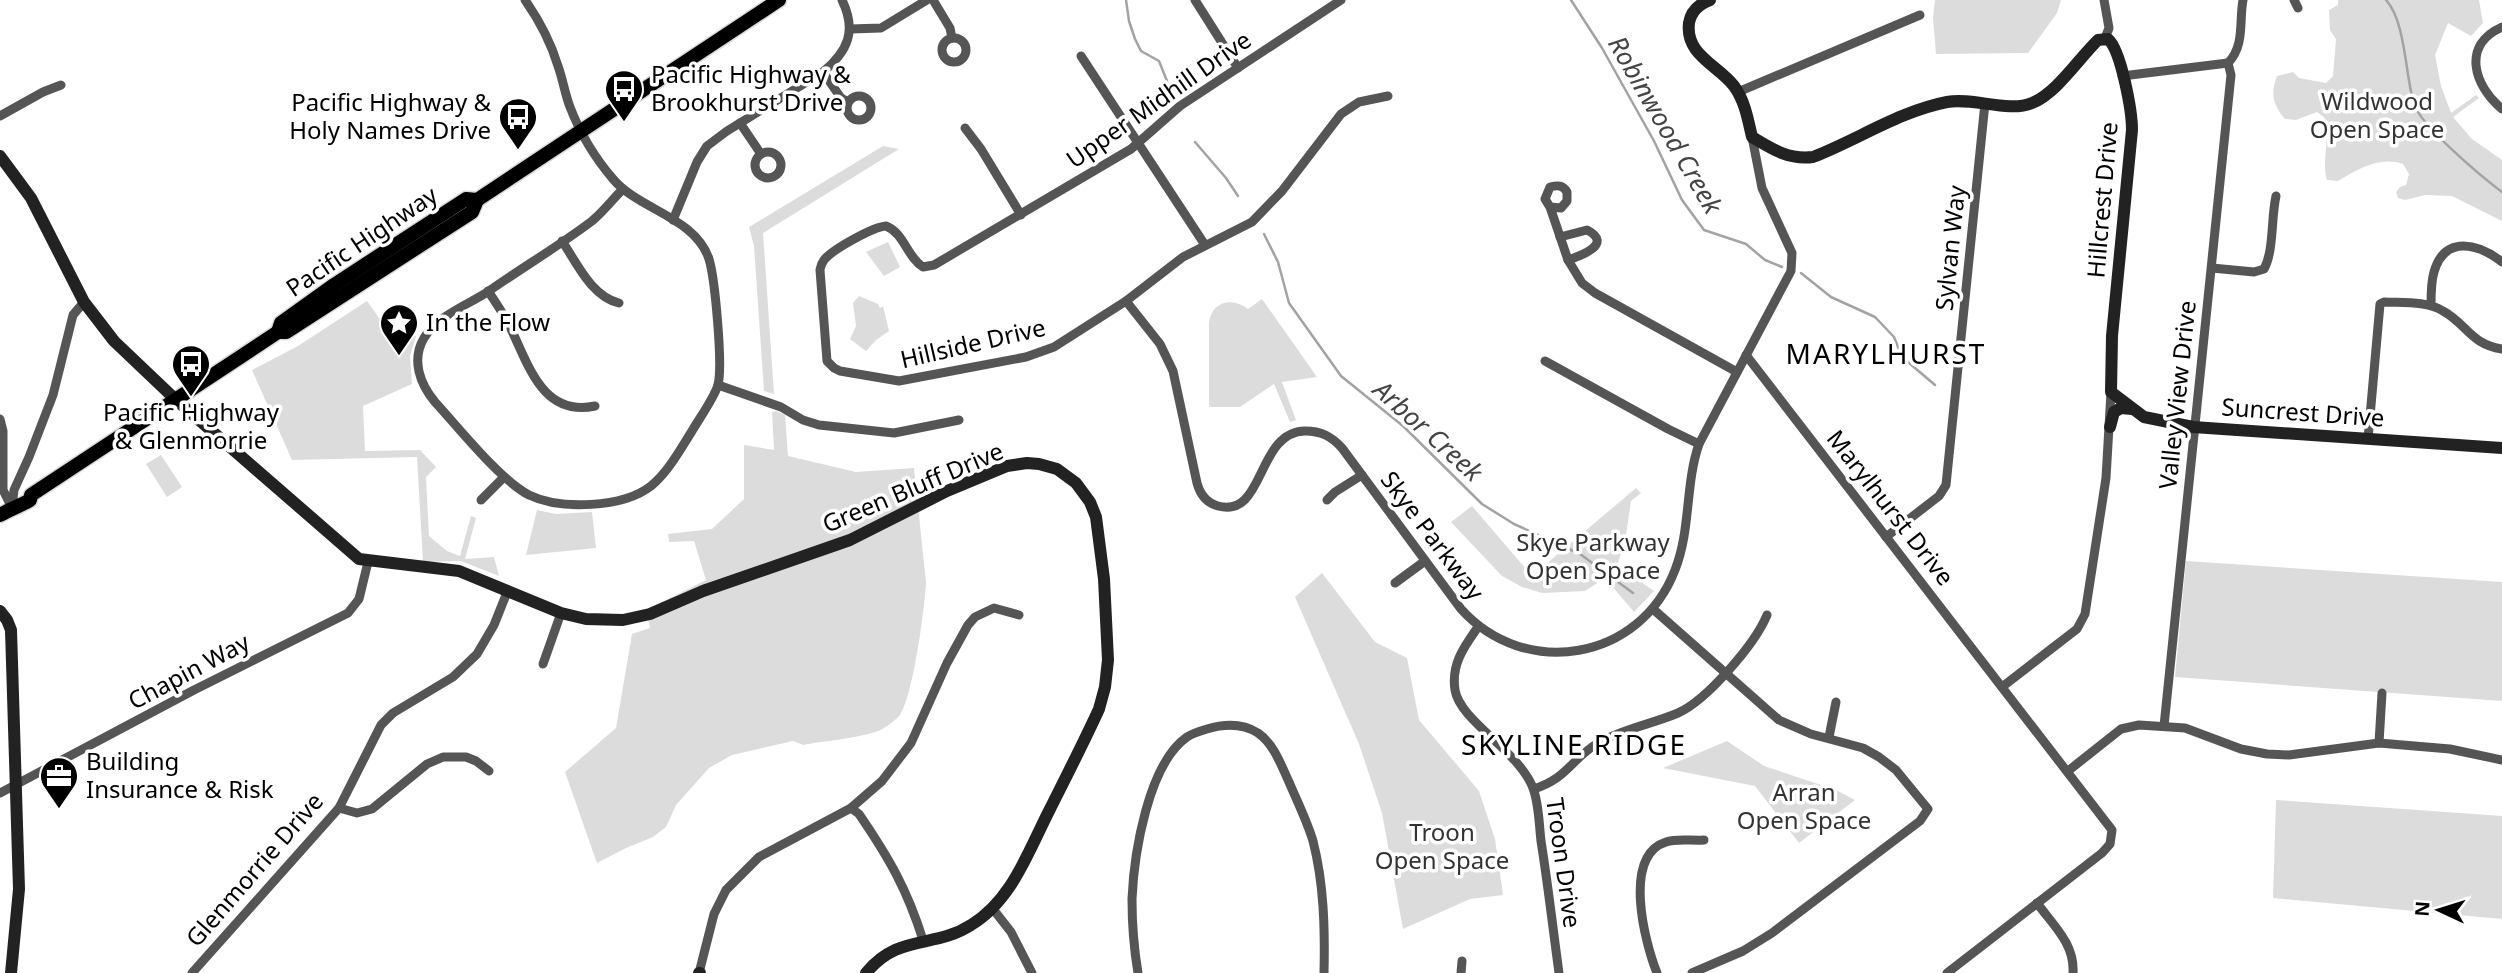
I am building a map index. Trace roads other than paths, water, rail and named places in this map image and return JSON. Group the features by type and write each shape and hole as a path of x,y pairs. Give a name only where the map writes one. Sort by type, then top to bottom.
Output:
{"main road":[{"name":"Pacific Highway","path":"6,511 15,500 25,494 31,495 278,332 286,332 388,268 472,212 477,200 779,0"}],"street":[{"path":"525,0 552,50 567,99 598,161 633,199 673,220 698,240 709,260 717,323 718,385 665,471 640,494 623,500 559,504 527,494 504,477 426,391 418,372 421,344 432,327 593,220 622,190"},
{"path":"673,220 703,151 715,139 823,72 834,62 843,49 850,29 850,20 842,0"},
{"path":"850,29 881,28 927,0"},
{"path":"933,0 950,28 952,38"},
{"path":"1195,0 1238,68"},
{"name":"Upper Midhill Drive","path":"923,267 934,265 961,251 1139,143 1169,114 1341,0"},
{"path":"1710,0 1699,6 1691,16 1690,37 1700,56 1738,92 1752,137 1762,188 1789,245 1793,261 1788,281 1746,355"},
{"path":"1752,137 1786,156 1813,157 1936,104 1951,101 2020,106 2034,103 2055,85 2095,42 2105,38 2109,28 2104,0"},
{"path":"2122,76 2228,63 2239,44 2243,0"},
{"path":"1738,92 1920,15"},
{"path":"2502,27 2482,42 2476,68 2484,91 2502,109"},
{"name":"Hillcrest Drive","path":"2002,687 2077,629 2082,622 2099,530 2110,427 2112,336 2132,139 2131,112 2114,46 2105,38"},
{"path":"1081,56 1205,245"},
{"name":"Valley View Drive","path":"2164,726 2231,75 2228,63"},
{"path":"823,72 841,98 848,102"},
{"path":"0,117 43,92 61,85"},
{"name":"Hillside Drive","path":"923,267 917,263 897,233 886,226 873,229 825,259 820,270 825,353 827,361 834,368 899,382 1026,357 1065,342 1126,301 1178,260 1238,230 1264,212 1329,126 1346,110 1359,102 1388,96"},
{"name":"Sylvan Way","path":"1886,537 1939,496 1945,485 1985,103"},
{"path":"740,123 761,154"},
{"path":"965,128 981,149 1020,215"},
{"path":"0,156 35,205 84,302 122,350 345,550 369,562 454,570 508,590"},
{"path":"2212,268 2254,272 2264,269 2268,260 2276,197"},
{"path":"1550,207 1568,260 1582,283 1595,293 1737,372"},
{"path":"1560,237 1587,230 1593,233 1596,239 1592,251 1568,260"},
{"path":"562,241 597,291 608,300 619,303"},
{"path":"2431,305 2434,273 2441,258 2448,251 2466,245 2476,246 2502,262"},
{"path":"488,291 511,328 523,359 538,383 565,405 581,409 595,406"},
{"name":"Skye Parkway","path":"1126,301 1160,344 1173,371 1197,483 1207,500 1226,507 1245,500 1272,450 1285,437 1300,431 1316,431 1329,436 1342,448 1461,609 1478,627 1530,650 1551,653 1575,651 1617,637 1653,609 1667,588 1676,567 1693,463 1699,444 1746,355"},
{"path":"6,511 53,396 73,316 84,302"},
{"path":"2368,439 2378,308 2384,302 2431,305 2444,311 2477,341 2502,349"},
{"name":"Marylhurst Drive","path":"1746,355 2110,825 2112,838 2102,853 1947,973"},
{"path":"1545,361 1699,444"},
{"path":"718,385 781,407 803,420 819,425 894,433 959,420"},
{"name":"Suncrest Drive","path":"2111,392 2132,409 2152,420 2193,427 2502,448"},
{"path":"2110,427 2115,412 2121,408 2132,409"},
{"path":"0,419 6,511"},
{"name":"Green Bluff Drive","path":"508,590 561,613 586,619 616,621 650,614 702,591 850,540 947,491 1012,465 1039,464 1057,469 1076,483 1090,502 1100,531 1108,660 1105,687 1088,732 1015,879 993,909 959,932 888,952 866,973"},
{"path":"1327,500 1362,475"},
{"path":"481,500 504,477"},
{"path":"1395,583 1425,561"},
{"name":"Chapin Way","path":"0,793 61,759 348,613 359,599 369,562"},
{"name":"Glenmorrie Drive","path":"192,973 339,808 382,725 393,713 453,677 467,665 487,640 508,590"},
{"path":"699,973 714,914 726,890 759,857 851,808 882,781 911,743 958,641 975,617 994,608 1019,615"},
{"path":"1653,609 1779,720 1811,734 1863,748 1880,757 1896,771 1928,809 1920,821 1772,933 1743,951 1692,973"},
{"path":"0,611 11,630 19,900 11,973"},
{"path":"543,664 561,613"},
{"path":"1534,789 1556,780 1585,752 1612,736 1684,710 1705,695 1760,632 1767,615"},
{"name":"Troon Drive","path":"1478,627 1457,660 1454,678 1457,698 1467,713 1514,758 1534,789 1559,973"},
{"path":"2379,743 2382,693"},
{"path":"1829,737 1836,702"},
{"path":"1138,973 1133,926 1133,876 1140,835 1152,794 1167,761 1186,738 1195,733 1228,725 1250,729 1270,744 1305,820 1312,841 1320,886 1324,925 1324,973"},
{"path":"2068,771 2121,729 2139,725 2186,728 2241,749 2267,754 2289,755 2379,743 2442,748 2502,760"},
{"path":"339,808 357,813 372,809 427,764 443,757 466,757 489,771"},
{"path":"851,808 859,814 894,866 915,913 923,940"},
{"path":"1657,973 1647,937 1639,884 1641,868 1649,853 1666,842 1704,841"},
{"path":"2036,903 2070,947 2074,960 2073,973"},
{"path":"993,909 1012,932 1032,973"},
{"path":"1461,973 1462,961"}],"waterway":[{"name":"Arbor Creek","path":"1126,0 1129,21 1141,51 1159,61 1167,81"},
{"name":"Robinwood Creek","path":"1571,0 1602,48 1654,141 1682,200 1704,230 1746,244 1765,260 1782,267"},
{"path":"2386,0 2398,21 2411,92 2419,113 2453,151 2502,192"},
{"name":"Arbor Creek","path":"1195,142 1238,196"},
{"name":"Arbor Creek","path":"1264,234 1278,262 1289,303 1341,376 1403,426 1482,504 1514,524 1580,554 1633,593"},
{"name":"Robinwood Creek","path":"1801,273 1831,297 1875,317 1894,337 1902,357 1935,385"}],"place":[{"name":"Pacific Highway & Brookhurst Drive","path":"624,123"},
{"name":"Pacific Highway & Holy Names Drive","path":"518,151"},
{"name":"In the Flow","path":"399,357"},
{"name":"Pacific Highway & Glenmorrie","path":"191,398"},
{"name":"Building Insurance & Risk","path":"59,810"}],"district":[{"name":"MARYLHURST","path":"1886,354"},
{"name":"SKYLINE RIDGE","path":"1574,745"}],"park label":[{"name":"Wildwood Open Space","path":"2377,116"},
{"name":"Skye Parkway Open Space","path":"1593,557"},
{"name":"Arran Open Space","path":"1804,807"},
{"name":"Troon Open Space","path":"1442,847"}]}
